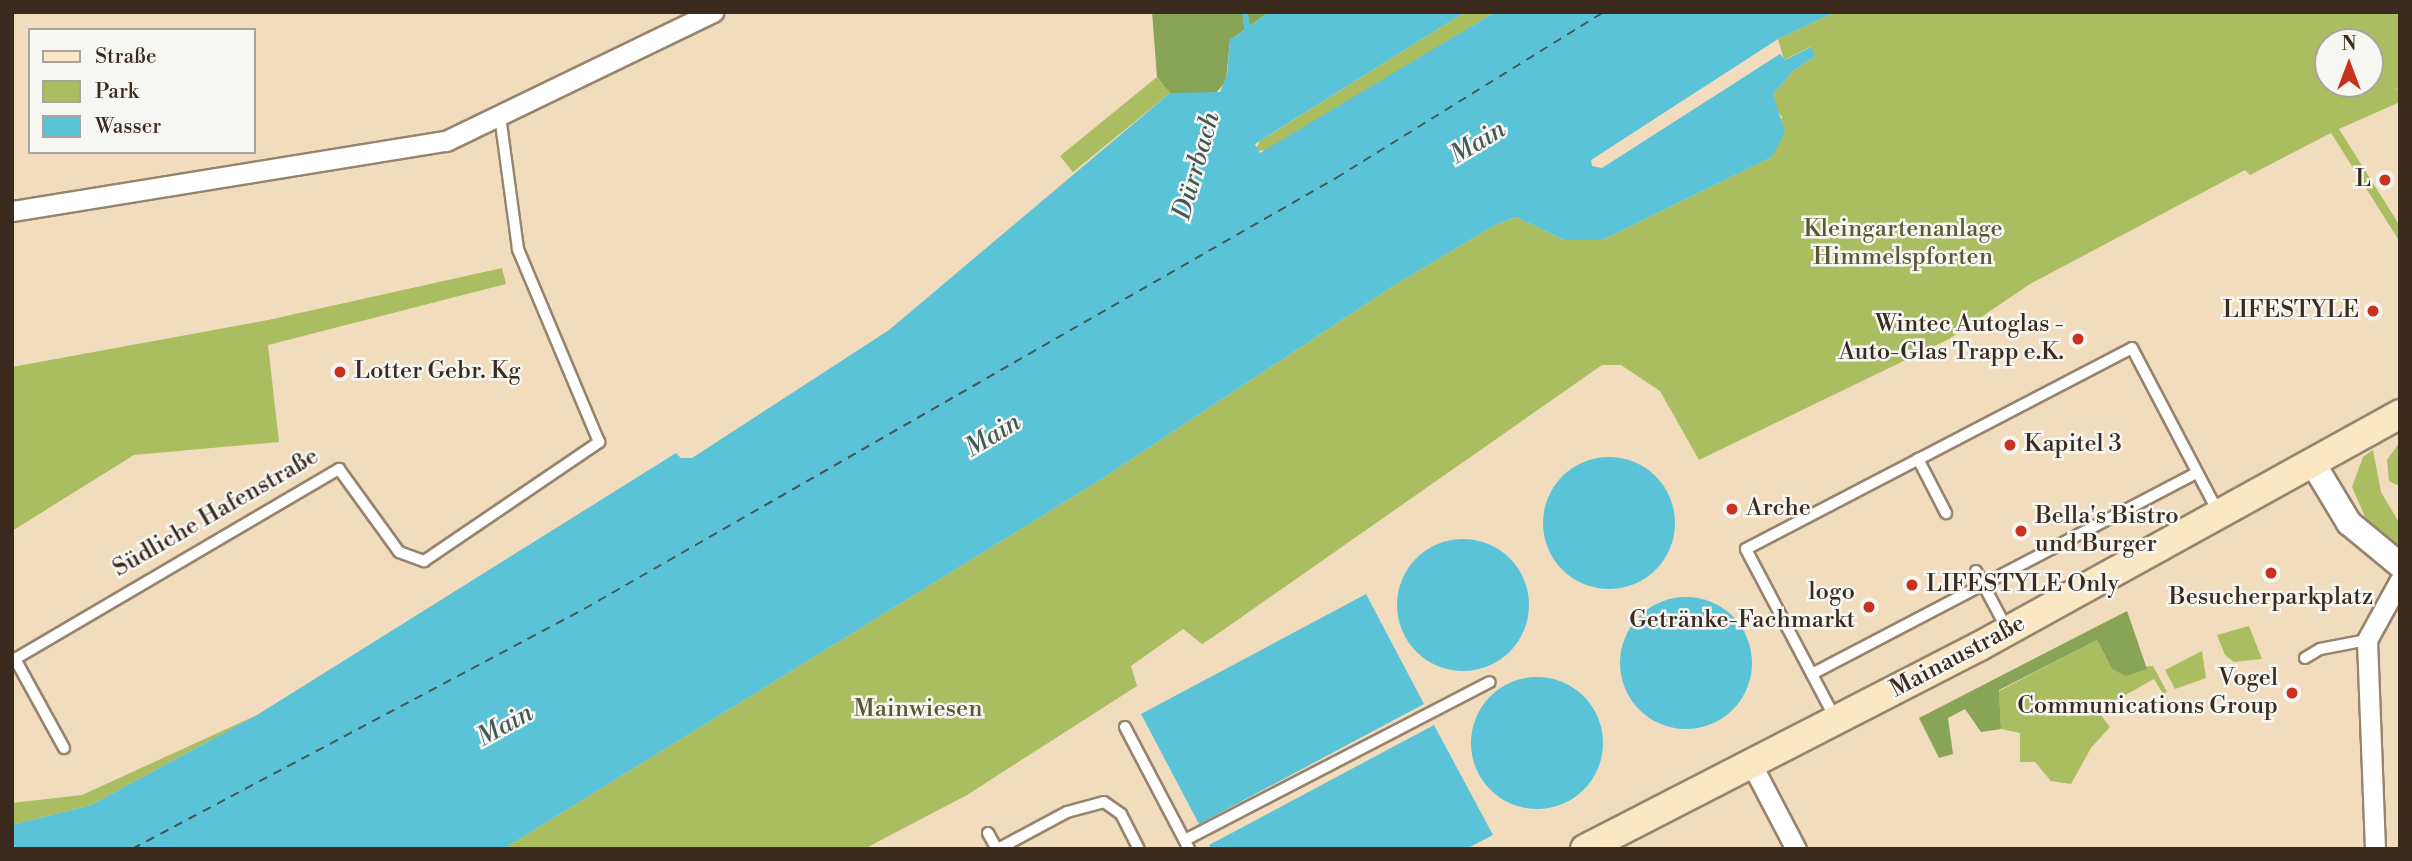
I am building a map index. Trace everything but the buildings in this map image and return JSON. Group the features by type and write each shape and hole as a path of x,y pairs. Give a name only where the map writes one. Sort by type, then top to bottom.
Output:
{"main road":[{"name":"Mainaustraße","path":"1585,849 2008,631 2314,465 2400,414"}],"street":[{"path":"12,211 446,141 713,12"},
{"path":"2314,465 2349,523 2400,565"},
{"path":"2375,849 2367,640 2400,580"},
{"path":"1752,765 1796,849"}],"lane":[{"name":"Südliche Hafenstraße","path":"64,748 15,659 339,469 399,552 424,561 598,442 518,249 500,115"},
{"path":"1837,721 1746,549 2132,348 2220,516"},
{"path":"1918,459 1946,513"},
{"path":"1812,674 2197,473"},
{"path":"1976,571 2008,631"},
{"path":"2305,658 2320,649 2367,640"},
{"path":"1125,727 1187,844 1490,682"},
{"path":"988,833 997,849 1067,812 1104,802 1121,814 1139,849"}],"green space":[{"path":"1152,12 1269,12 1230,40 1226,81 1215,94 1170,93 1157,77"},
{"path":"1465,12 1495,12 1268,150 1255,151 1260,141"},
{"path":"1835,12 2400,12 2400,87 2394,90 2400,88 2400,102 2339,129 2400,226 2400,242 2331,133 2250,175 2245,170 2030,284 1949,339 1699,460 1660,391 1621,365 1602,365 1213,637 1202,644 1183,629 1131,666 1137,686 967,795 864,849 503,849 1100,480 1393,286 1495,225 1516,217 1564,240 1602,240 1772,157 1782,117 1772,102 1773,94 1793,71 1815,56 1810,47 1784,60 1778,39"},
{"path":"1157,77 1170,93 1073,172 1060,156"},
{"path":"502,268 506,284 268,345 279,442 134,455 12,531 12,367 268,320"},
{"path":"2400,442 2400,485 2397,485 2389,481 2387,460"},
{"path":"2373,450 2381,492 2400,524 2400,550 2369,526 2352,487 2363,457"},
{"path":"2127,611 2147,669 2126,676 2112,669 2097,640 1999,690 2001,729 1981,732 1965,709 1948,718 1953,754 1939,758 1919,718"},
{"path":"2249,626 2262,659 2234,662 2225,655 2217,635"},
{"path":"2097,640 2112,669 2153,666 2167,692 2163,694 2154,679 2122,697 2101,715 2110,727 2091,748 2071,784 2051,781 2035,762 2020,762 2020,733 2001,729 1999,691"},
{"path":"2202,651 2206,678 2175,689 2165,670"},
{"path":"257,715 91,805 12,825 12,803 82,795"}],"water":[{"name":"Main","path":"1269,12 1465,12 1255,144 1260,153 1495,12 1835,12 1778,39 1591,160 1592,166 1602,168 1780,54 1785,60 1811,47 1815,56 1793,71 1773,94 1785,132 1772,157 1602,240 1564,240 1516,217 1495,225 1393,286 1100,480 503,849 12,849 12,825 91,805 257,715 676,453 681,458 692,458 889,330 1170,93 1220,92 1227,75 1230,40"},
{"path":"1609,457 1634,462 1656,476 1670,498 1675,523 1670,548 1656,570 1634,584 1609,589 1584,584 1562,570 1548,548 1543,523 1548,498 1562,476 1584,462"},
{"path":"1463,539 1488,544 1510,558 1524,580 1529,605 1524,630 1510,652 1488,666 1463,671 1438,666 1416,652 1402,630 1397,605 1402,580 1416,558 1438,544"},
{"path":"1366,594 1424,704 1199,824 1141,714"},
{"path":"1686,597 1711,602 1733,616 1747,638 1752,663 1747,688 1733,710 1711,724 1686,729 1661,724 1639,710 1625,688 1620,663 1625,638 1639,616 1661,602"},
{"path":"1537,677 1562,682 1584,696 1598,718 1603,743 1598,768 1584,790 1562,804 1537,809 1512,804 1490,790 1476,768 1471,743 1476,718 1490,696 1512,682"},
{"path":"1434,725 1493,835 1466,849 1211,849 1209,845"}],"waterway":[{"name":"Dürrbach","path":"1245,12 1248,35"}],"ferry route":[{"path":"132,849 584,609 1336,178 1604,12"}],"place":[{"name":"L","path":"2385,180"},
{"name":"LIFESTYLE","path":"2373,311"},
{"name":"Wintec Autoglas - Auto-Glas Trapp e.K.","path":"2078,339"},
{"name":"Lotter Gebr. Kg","path":"340,372"},
{"name":"Kapitel 3","path":"2010,445"},
{"name":"Arche","path":"1732,509"},
{"name":"Bella's Bistro und Burger","path":"2021,531"},
{"name":"Besucherparkplatz","path":"2271,573"},
{"name":"LIFESTYLE Only","path":"1912,585"},
{"name":"logo Getränke-Fachmarkt","path":"1869,607"},
{"name":"Vogel Communications Group","path":"2292,693"}],"park label":[{"name":"Kleingartenanlage Himmelspforten","path":"1903,244"},
{"name":"Mainwiesen","path":"918,710"}]}
